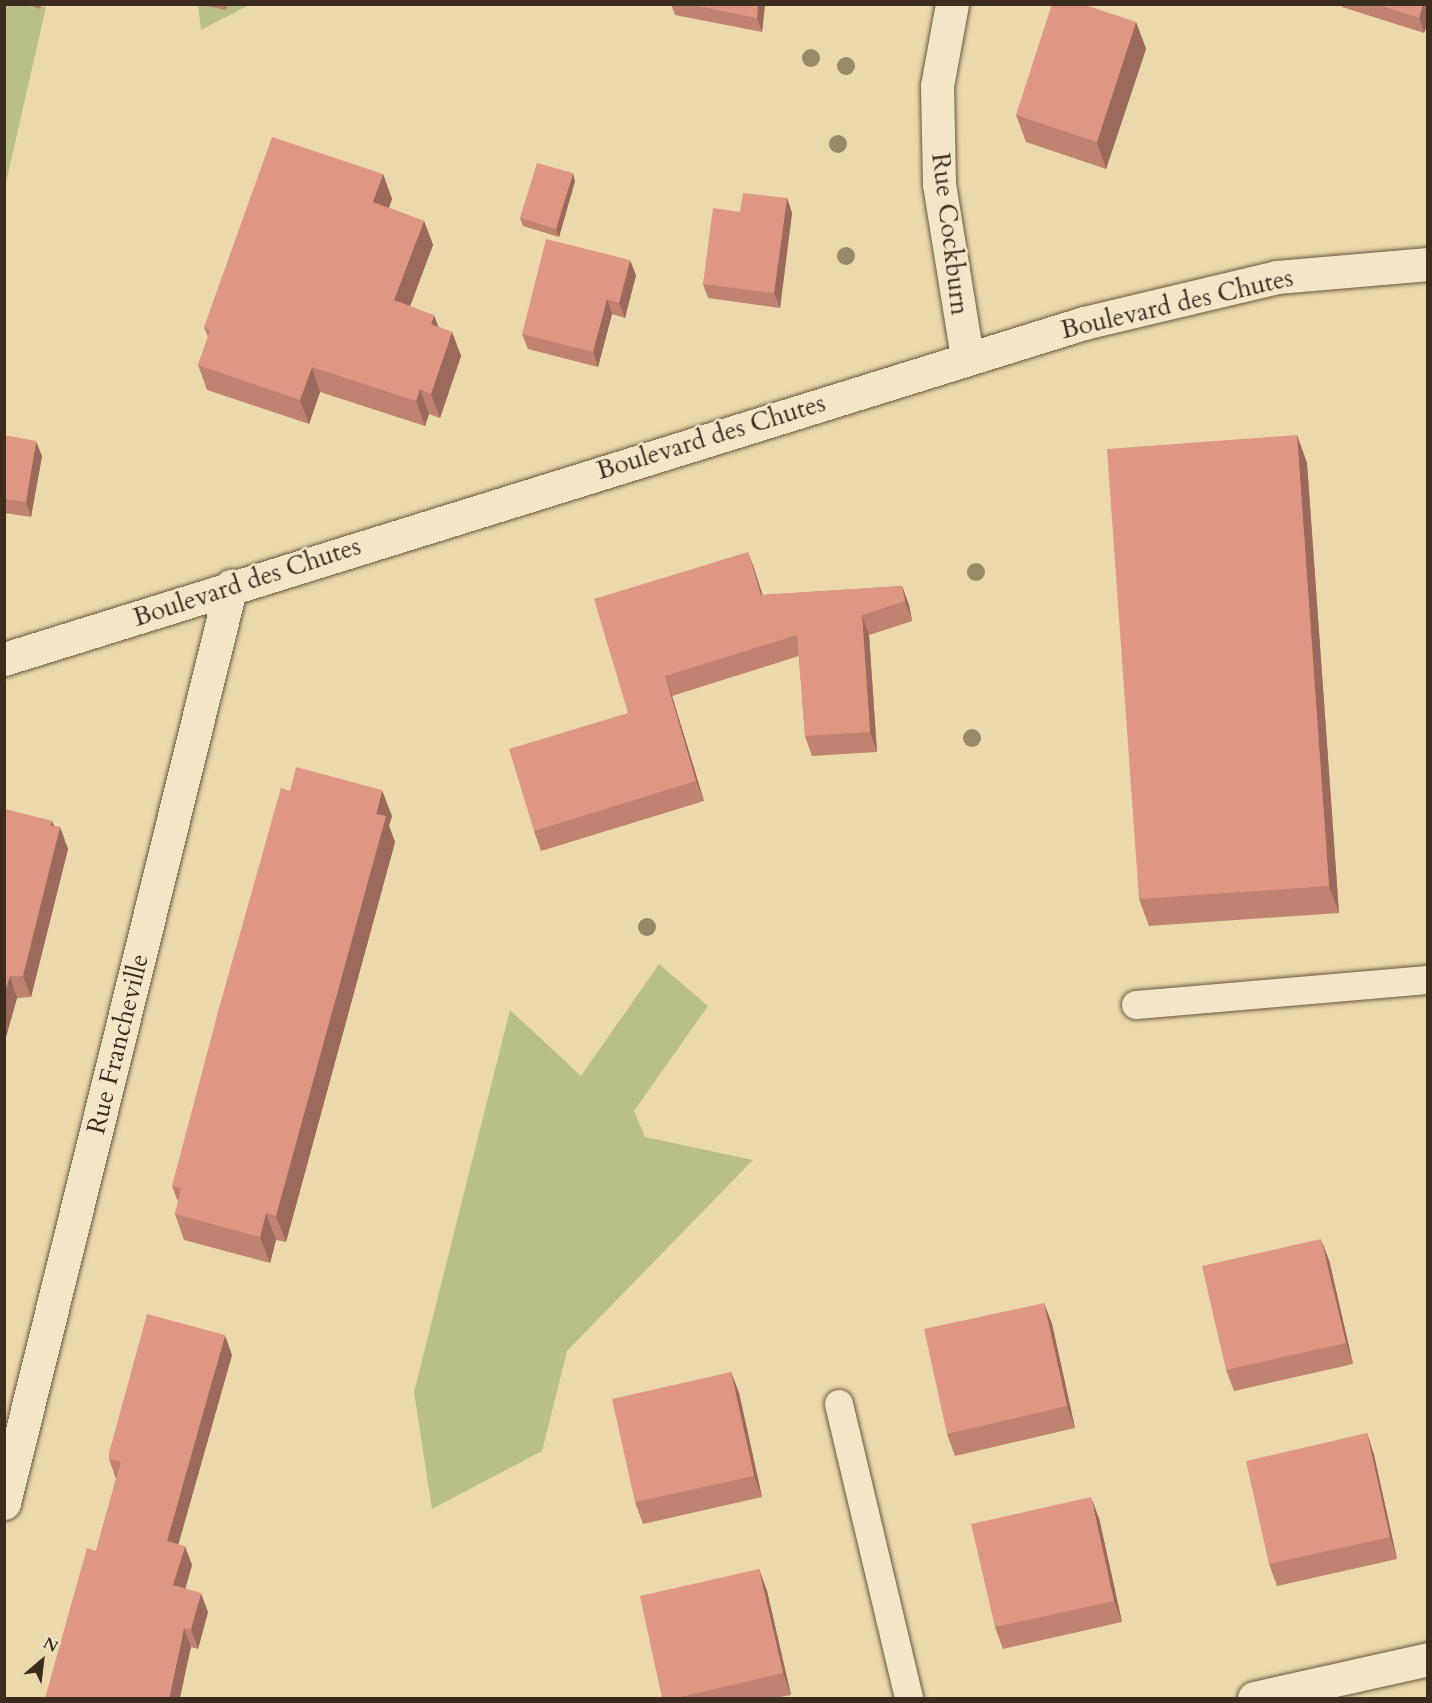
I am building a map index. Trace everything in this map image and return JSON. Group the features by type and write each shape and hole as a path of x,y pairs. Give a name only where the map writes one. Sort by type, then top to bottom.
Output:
{"street":[{"name":"Rue Cockburn","path":"952,4 937,86 939,184 967,356"},
{"name":"Boulevard des Chutes","path":"4,659 967,356 1277,277 1428,264"},
{"name":"Rue Francheville","path":"4,1503 231,586"},
{"path":"1254,1698 1428,1659"}],"lane":[{"path":"1137,1005 1428,980"},
{"path":"839,1404 909,1698"}],"green space":[{"path":"198,4 249,5 201,30"},
{"path":"5,5 46,7 5,187"},
{"path":"659,964 708,1006 634,1111 645,1137 753,1160 567,1351 542,1451 432,1509 414,1392 510,1010 581,1076"}],"building":[{"path":"688,4 758,4 757,18"},
{"path":"1052,4 1082,4 1136,22 1097,142 1016,115"},
{"path":"1376,4 1423,4 1419,18"},
{"path":"272,137 383,174 373,202 424,221 394,300 434,315 431,324 452,332 431,394 420,389 416,401 312,367 300,400 198,365 210,330 204,327"},
{"path":"537,163 573,173 556,229 520,218"},
{"path":"743,193 787,198 774,293 703,284 713,208 740,212"},
{"path":"546,239 630,260 619,303 607,299 593,352 522,334"},
{"path":"4,435 36,441 26,502 4,499"},
{"path":"1297,435 1329,886 1139,899 1107,449"},
{"path":"748,552 761,595 902,586 905,601 862,615 870,732 805,736 797,635 665,676 696,781 534,831 509,749 628,713 594,599"},
{"path":"296,767 382,790 376,814 386,816 276,1216 266,1213 260,1237 175,1214 181,1188 172,1186 281,788 290,791"},
{"path":"4,809 52,821 51,826 60,827 23,976 10,976 4,994"},
{"path":"1321,1239 1346,1343 1226,1370 1202,1266"},
{"path":"1044,1303 1067,1406 947,1434 924,1329"},
{"path":"147,1314 225,1335 167,1541 185,1546 173,1585 201,1593 191,1629 184,1628 169,1698 45,1698 87,1548 96,1551 121,1462 109,1459 109,1453"},
{"path":"731,1372 754,1476 635,1502 612,1399"},
{"path":"1367,1433 1390,1537 1269,1564 1246,1461"},
{"path":"1091,1497 1114,1601 995,1627 971,1524"},
{"path":"759,1569 783,1673 676,1698 662,1698 640,1596"}]}
